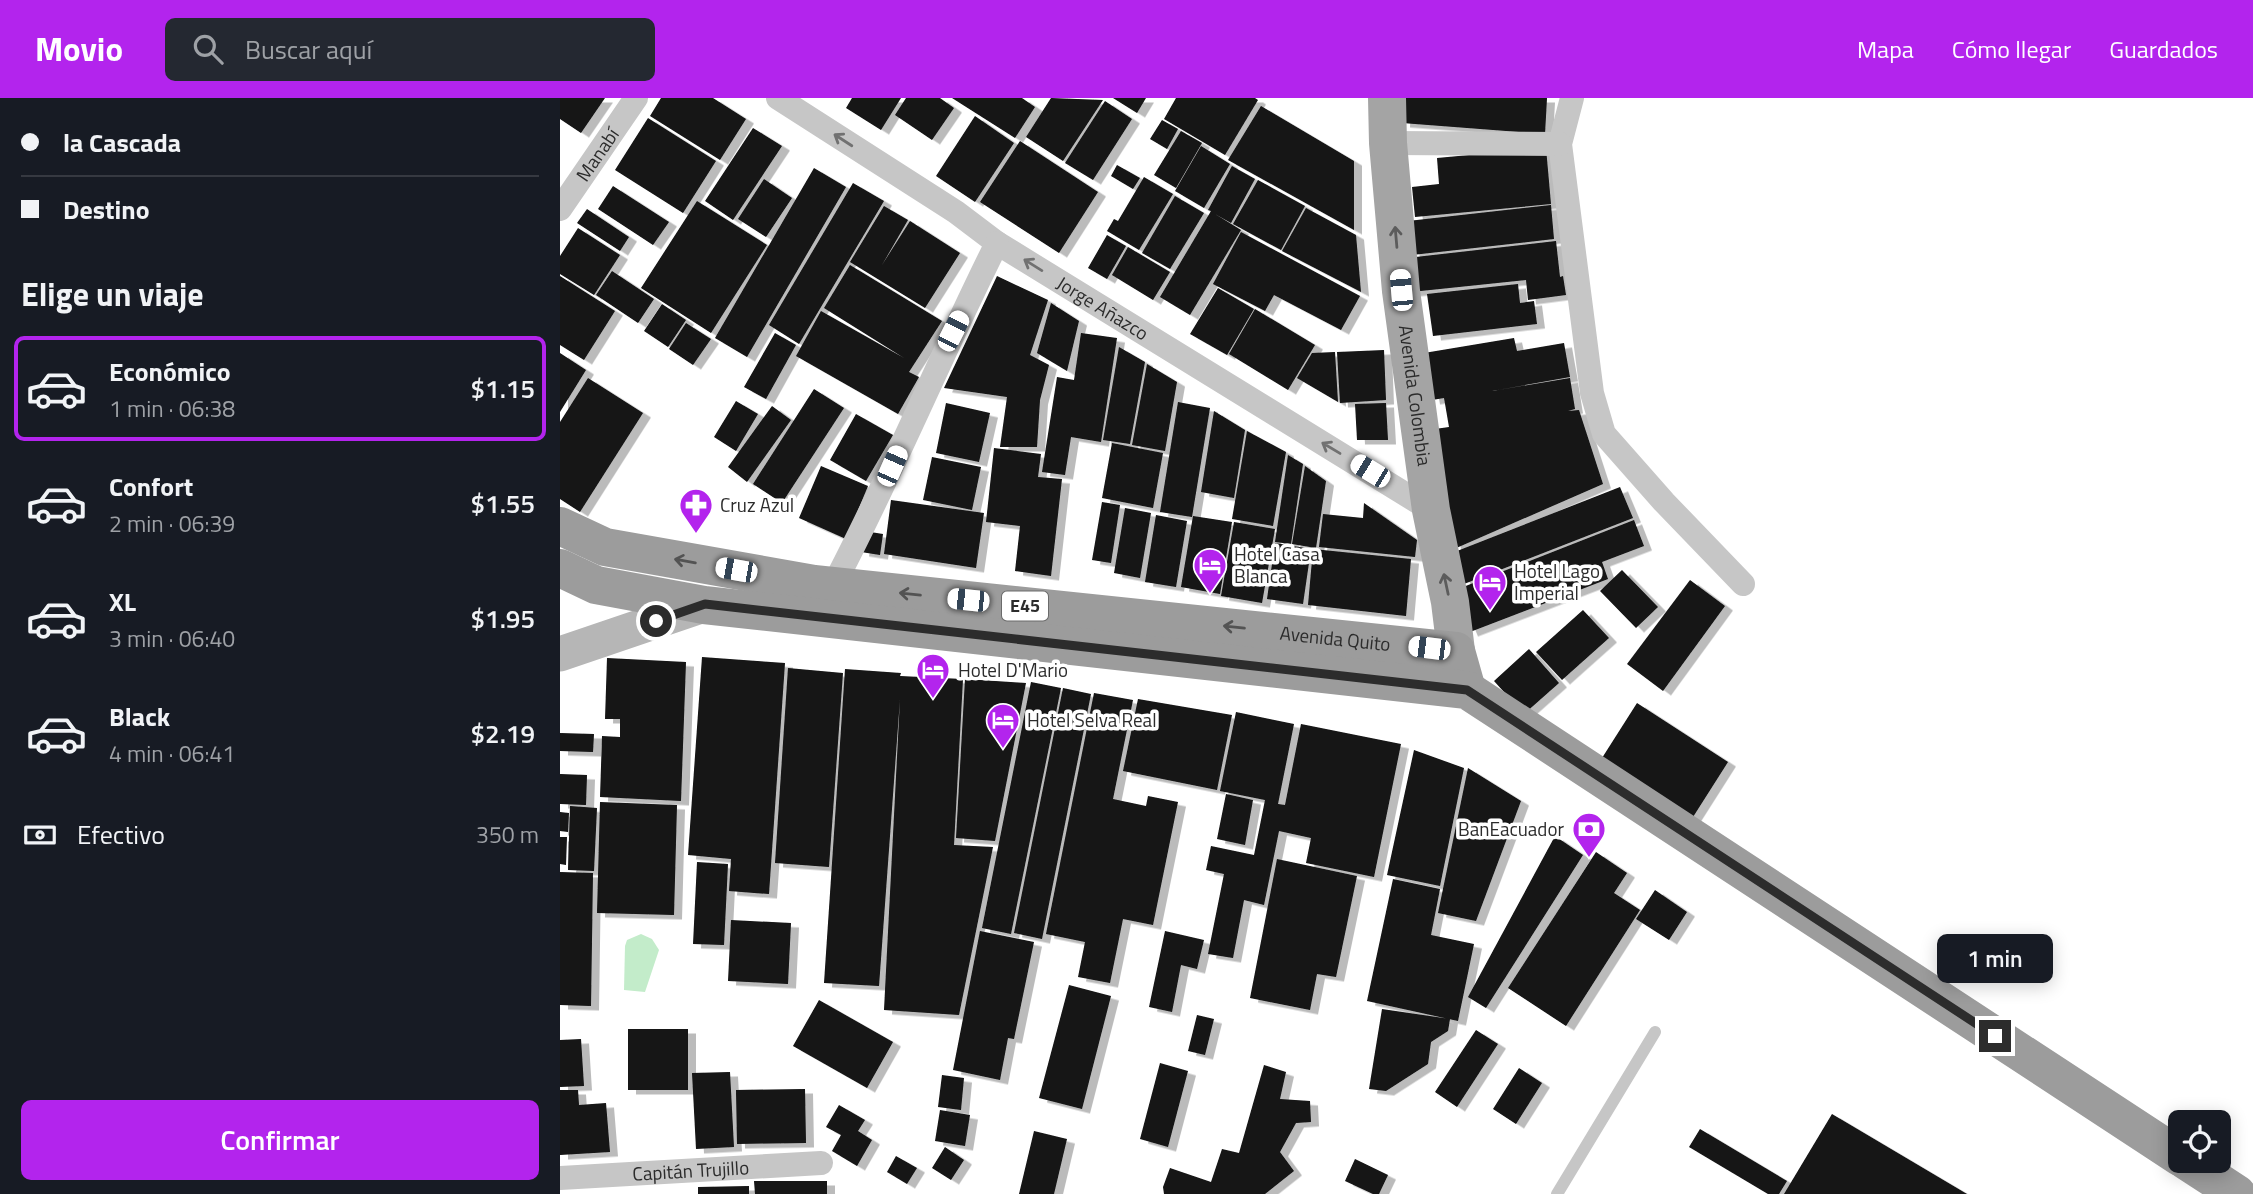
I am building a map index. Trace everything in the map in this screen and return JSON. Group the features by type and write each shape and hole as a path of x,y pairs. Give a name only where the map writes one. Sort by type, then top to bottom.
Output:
{"highway":[{"name":"Avenida Quito","path":"560,526 605,547 833,586 1456,651"},
{"name":"Avenida Quito","path":"560,568 596,585 705,604 1467,690"},
{"path":"1456,651 1467,690"},
{"name":"E45","path":"1467,690 2168,1149"},
{"path":"2205,1173 2237,1194"}],"main road":[{"name":"Avenida Colombia","path":"1387,98 1388,143 1401,290 1430,510 1450,601 1456,651"},
{"path":"560,654 705,604"}],"street":[{"name":"Manabí","path":"560,209 636,98"},
{"name":"Jorge Añazco","path":"778,98 956,212 997,243 1430,510"},
{"path":"1572,98 1560,144 1592,393 1604,434 1742,584"},
{"path":"1388,143 1560,144"},
{"path":"833,586 872,511 953,331 997,243"},
{"name":"Capitán Trujillo","path":"560,1178 821,1163"}],"lane":[{"path":"1558,1194 1655,1032"}],"shaded area":[{"path":"641,934 652,939 659,950 645,992 624,990 625,946 627,940"}],"building":[{"path":"560,98 605,98 581,133 560,119"},
{"path":"661,98 713,98 746,119 720,160 650,116"},
{"path":"852,98 901,98 881,130 846,108"},
{"path":"906,98 940,98 954,108 932,140 895,115"},
{"path":"952,98 1022,98 1035,107 1015,138"},
{"path":"1051,98 1103,100 1063,161 1026,137"},
{"path":"1113,98 1146,98 1137,113"},
{"path":"1176,98 1258,100 1225,155 1164,119"},
{"path":"1403,98 1547,98 1545,134 1402,123"},
{"path":"1105,101 1132,119 1093,180 1065,163"},
{"path":"1261,106 1354,161 1354,230 1228,160"},
{"path":"975,116 1014,143 975,202 936,176"},
{"path":"648,118 716,161 683,213 615,170"},
{"path":"1162,120 1178,129 1167,149 1150,139"},
{"path":"753,128 782,146 733,220 705,201"},
{"path":"1181,131 1202,143 1176,188 1154,175"},
{"path":"1020,141 1098,192 1059,253 980,202"},
{"path":"1201,146 1230,164 1204,208 1175,191"},
{"path":"1546,148 1551,204 1415,217 1412,187 1439,184 1437,158"},
{"path":"1117,165 1140,178 1133,189 1111,176"},
{"path":"1232,166 1255,179 1231,223 1215,214 1241,230 1190,315 1160,297 1211,211 1208,210"},
{"path":"814,168 846,187 747,357 715,338"},
{"path":"1144,177 1173,194 1139,250 1107,231 1114,219 1118,221"},
{"path":"764,179 792,198 766,237 738,219"},
{"path":"1258,180 1305,206 1281,250 1233,224"},
{"path":"853,183 884,201 799,344 769,325"},
{"path":"613,186 669,222 653,245 598,209"},
{"path":"1175,196 1204,213 1170,269 1142,253"},
{"path":"697,201 767,245 711,333 641,288"},
{"path":"1551,205 1554,239 1412,255 1408,221"},
{"path":"884,206 908,220 882,265 910,221 960,253 925,308 850,262"},
{"path":"1306,208 1356,235 1361,292 1282,251"},
{"path":"587,209 629,237 620,251 577,223"},
{"path":"578,228 620,255 594,295 560,274 560,256"},
{"path":"1241,232 1360,296 1341,330 1274,295 1265,311 1213,284"},
{"path":"1107,235 1126,246 1107,279 1088,268"},
{"path":"1556,241 1560,277 1563,276 1566,295 1528,300 1526,280 1411,292 1407,258"},
{"path":"1128,247 1170,272 1153,300 1112,275"},
{"path":"850,265 942,321 909,372 919,377 898,414 796,356 821,311 904,358 824,308"},
{"path":"612,271 654,299 638,323 596,295"},
{"path":"560,276 615,311 584,360 560,345"},
{"path":"997,276 1048,300 1030,355 1049,365 1040,400 1037,447 1000,447 1007,397 944,388"},
{"path":"1518,284 1520,303 1534,301 1537,324 1433,336 1427,294"},
{"path":"1218,288 1254,309 1227,355 1190,334"},
{"path":"1051,303 1079,321 1067,371 1037,353"},
{"path":"662,304 686,320 668,347 644,331"},
{"path":"1255,309 1315,345 1288,390 1229,354"},
{"path":"686,323 711,339 693,365 669,349"},
{"path":"775,333 796,345 766,399 744,387"},
{"path":"1081,333 1117,338 1101,442 1071,437 1065,475 1042,472 1057,377 1074,380"},
{"path":"1514,338 1517,351 1564,343 1570,377 1492,391 1570,378 1575,409 1568,411 1579,410 1603,484 1454,549 1428,430 1449,427 1444,398 1432,400 1424,353"},
{"path":"1119,347 1145,362 1130,444 1103,440"},
{"path":"1384,350 1386,400 1340,403 1337,352"},
{"path":"1335,352 1338,402 1297,378 1312,353"},
{"path":"560,353 586,370 560,412"},
{"path":"1147,364 1177,382 1165,451 1132,445"},
{"path":"588,378 643,413 580,512 560,499 560,422"},
{"path":"814,389 844,408 782,503 753,484"},
{"path":"736,401 758,414 736,451 714,437"},
{"path":"1178,402 1210,408 1192,517 1160,512"},
{"path":"946,403 990,413 979,462 936,453"},
{"path":"1386,403 1388,440 1357,440 1355,404"},
{"path":"772,406 791,420 747,482 728,467"},
{"path":"1214,411 1245,430 1234,498 1201,492"},
{"path":"856,414 893,435 866,481 830,460"},
{"path":"1247,431 1286,452 1273,526 1232,519"},
{"path":"1112,443 1163,453 1153,508 1102,498"},
{"path":"994,448 1041,454 1038,477 1062,479 1051,576 1015,571 1020,526 986,522"},
{"path":"1288,455 1303,464 1291,544 1275,542"},
{"path":"932,457 981,467 972,510 923,500"},
{"path":"821,466 868,486 846,539 799,518"},
{"path":"1305,466 1326,481 1316,548 1292,544"},
{"path":"1620,487 1633,518 1464,584 1452,553"},
{"path":"891,500 984,513 976,568 884,554"},
{"path":"1102,502 1120,505 1111,563 1092,560"},
{"path":"1364,503 1417,540 1415,557 1319,547 1323,514 1363,518"},
{"path":"1125,508 1151,513 1140,578 1114,573"},
{"path":"1156,515 1187,521 1176,587 1145,582"},
{"path":"1193,516 1232,522 1220,594 1181,587"},
{"path":"1634,520 1644,546 1602,562 1608,579 1470,632 1453,591"},
{"path":"1234,522 1275,529 1262,603 1221,596"},
{"path":"864,531 883,534 880,555 861,552"},
{"path":"1275,543 1311,549 1303,604 1267,599"},
{"path":"1313,549 1411,559 1406,616 1308,605"},
{"path":"1622,570 1658,607 1636,628 1600,591"},
{"path":"1690,580 1725,606 1663,691 1627,664"},
{"path":"1583,610 1609,638 1562,680 1536,652"},
{"path":"1529,649 1559,683 1524,714 1494,681"},
{"path":"702,657 785,663 769,894 729,891 731,859 688,855"},
{"path":"607,658 686,662 681,801 600,797 602,736 620,737 620,719 605,719"},
{"path":"788,668 843,673 829,867 775,863"},
{"path":"845,669 901,673 900,676 963,679 954,845 993,847 959,1015 884,1010 900,699 879,986 824,983"},
{"path":"965,679 1026,683 995,841 956,838"},
{"path":"1031,682 1061,688 1011,934 982,928"},
{"path":"1063,688 1091,694 1042,939 1014,933"},
{"path":"1094,693 1133,700 1113,799 1146,806 1148,796 1178,802 1153,925 1123,919 1110,983 1078,977 1085,942 1046,934"},
{"path":"1138,699 1232,715 1217,790 1123,771"},
{"path":"1637,703 1728,762 1693,817 1602,758"},
{"path":"1236,712 1294,724 1278,804 1285,805 1301,724 1401,744 1374,877 1306,863 1311,838 1279,831 1264,905 1244,900 1233,958 1208,954 1224,874 1206,870 1211,846 1254,855 1265,800 1220,791"},
{"path":"560,733 594,734 593,752 560,751"},
{"path":"1414,750 1464,768 1440,886 1387,875"},
{"path":"1468,768 1521,801 1476,921 1438,913"},
{"path":"560,774 587,775 586,805 560,804"},
{"path":"1226,794 1253,800 1245,845 1217,839"},
{"path":"600,802 677,805 674,915 597,913"},
{"path":"570,806 597,808 594,871 568,870"},
{"path":"560,812 569,813 568,832 560,831"},
{"path":"1555,836 1583,855 1486,1008 1468,997"},
{"path":"560,837 567,837 566,865 560,864"},
{"path":"1596,852 1627,873 1614,893 1640,910 1566,1026 1508,988"},
{"path":"1277,859 1357,876 1336,977 1317,974 1310,1010 1250,998"},
{"path":"697,862 728,864 724,945 693,944"},
{"path":"560,872 593,873 591,1006 560,1005"},
{"path":"1393,879 1440,889 1431,935 1474,944 1458,1021 1367,1001"},
{"path":"1655,890 1687,912 1669,940 1636,919"},
{"path":"731,920 791,923 788,984 728,981"},
{"path":"980,931 1034,942 1014,1039 1008,1038 1000,1080 953,1070"},
{"path":"1165,931 1204,940 1197,969 1181,965 1172,1012 1149,1007"},
{"path":"1069,985 1111,996 1082,1109 1039,1098"},
{"path":"819,1000 893,1042 867,1088 793,1046"},
{"path":"1382,1009 1450,1019 1448,1031 1431,1042 1428,1064 1386,1091 1369,1089"},
{"path":"1197,1015 1214,1019 1205,1055 1188,1051"},
{"path":"628,1029 688,1029 688,1090 628,1090"},
{"path":"1476,1030 1498,1044 1457,1107 1435,1092"},
{"path":"581,1039 584,1086 560,1087 560,1040"},
{"path":"1160,1063 1188,1071 1168,1147 1140,1139"},
{"path":"1264,1065 1286,1072 1280,1099 1310,1101 1311,1122 1296,1123 1280,1152 1294,1171 1265,1194 1164,1194 1163,1187 1170,1168 1211,1182 1222,1149 1239,1153"},
{"path":"1519,1068 1542,1083 1516,1124 1493,1109"},
{"path":"730,1072 734,1147 696,1149 692,1073"},
{"path":"942,1075 964,1078 961,1110 938,1107"},
{"path":"805,1089 806,1143 737,1144 736,1090"},
{"path":"560,1090 578,1090 579,1105 606,1103 610,1152 560,1155"},
{"path":"839,1105 865,1120 858,1131 872,1140 857,1166 832,1151 841,1135 826,1127"},
{"path":"940,1110 970,1115 965,1146 935,1141"},
{"path":"1832,1114 1967,1194 1784,1194"},
{"path":"1700,1129 1787,1181 1779,1194 1768,1194 1689,1147"},
{"path":"1034,1131 1067,1139 1054,1194 1019,1194"},
{"path":"945,1147 964,1160 951,1180 932,1168"},
{"path":"896,1156 917,1168 907,1184 887,1172"},
{"path":"1355,1159 1388,1175 1379,1194 1373,1194 1345,1181"},
{"path":"754,1181 827,1181 827,1194 755,1194"},
{"path":"749,1186 749,1194 698,1194 698,1187"}],"place":[{"name":"Cruz Azul","path":"696,535"},
{"name":"Hotel Casa Blanca","path":"1210,595"},
{"name":"Hotel Lago Imperial","path":"1490,612"},
{"name":"Hotel D'Mario","path":"933,700"},
{"name":"Hotel Selva Real","path":"1003,750"},
{"name":"BanEacuador","path":"1589,859"}],"route":[{"path":"656,621 705,604 1467,690 1995,1036"}]}
